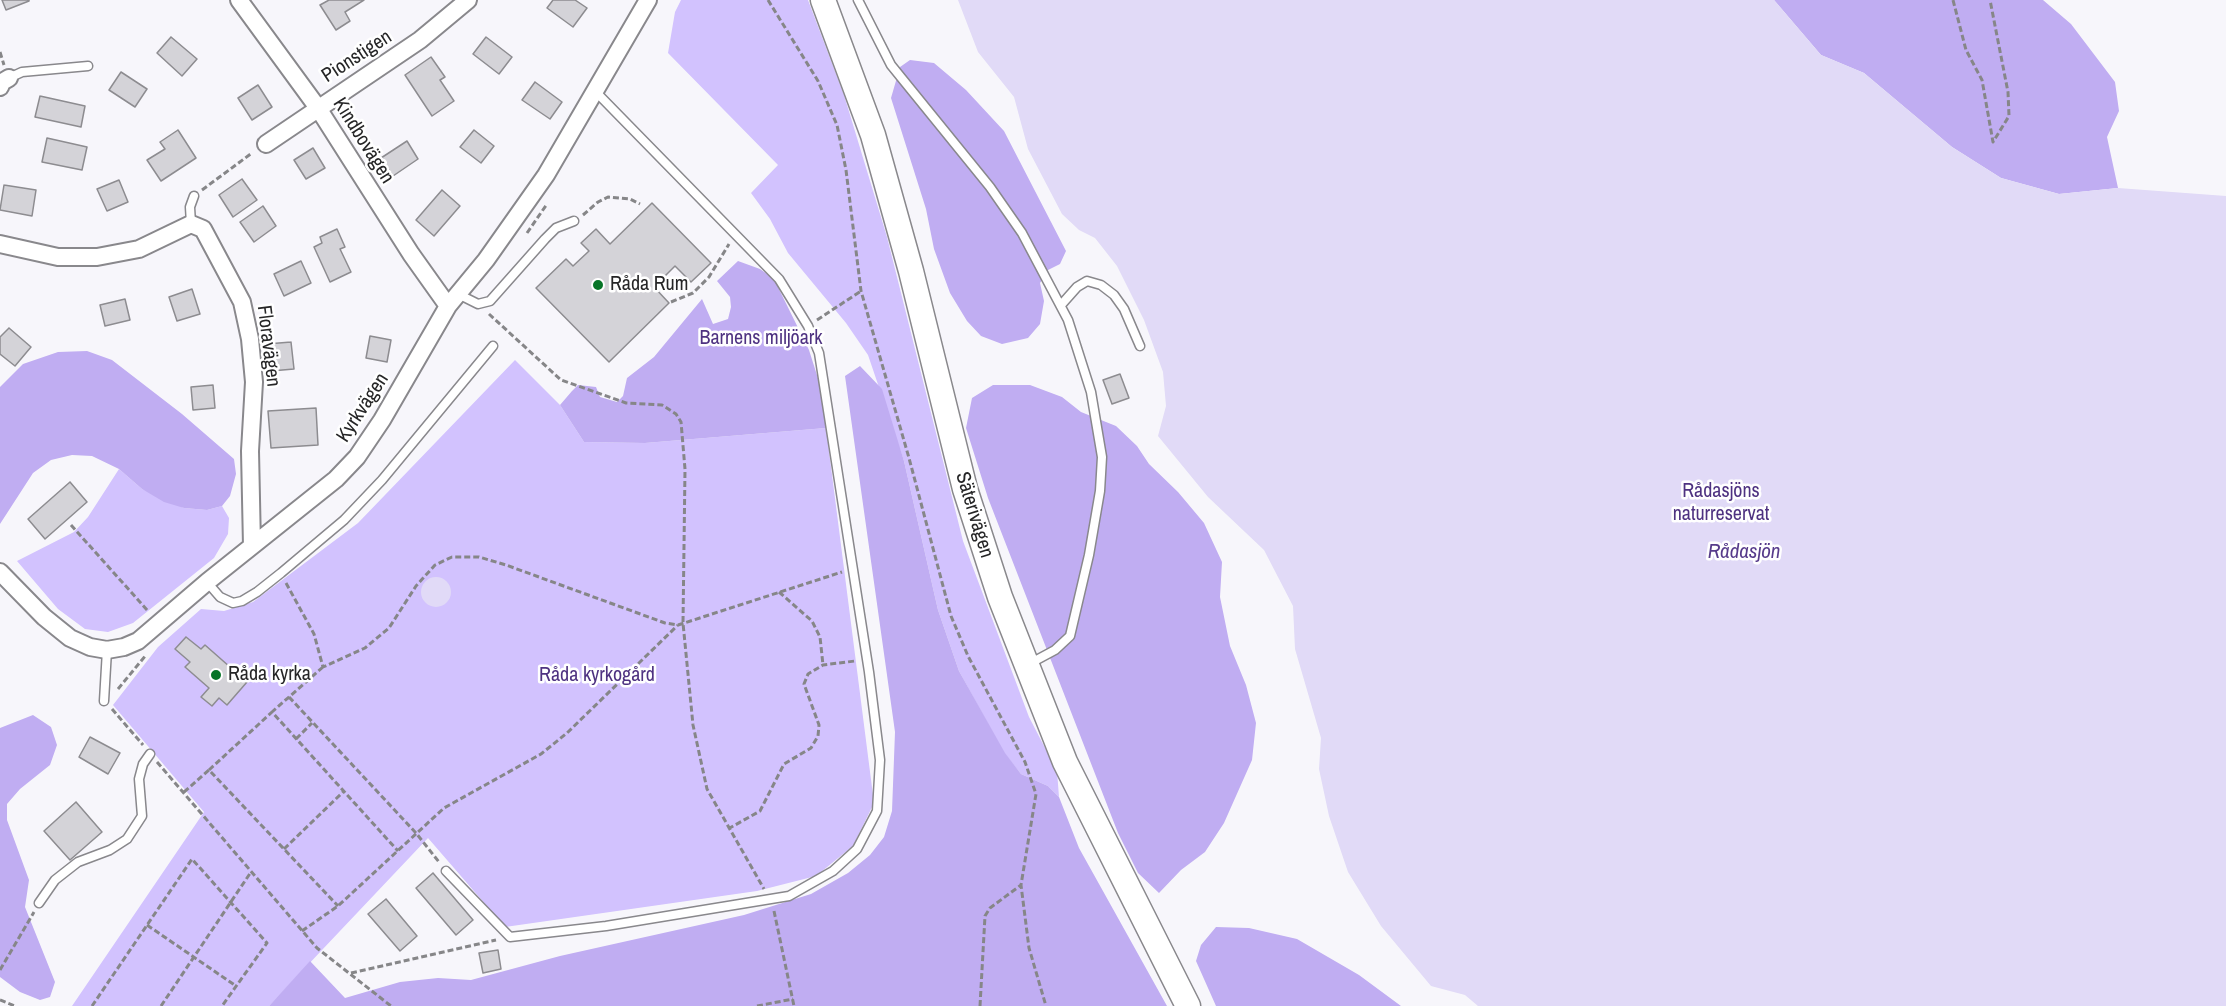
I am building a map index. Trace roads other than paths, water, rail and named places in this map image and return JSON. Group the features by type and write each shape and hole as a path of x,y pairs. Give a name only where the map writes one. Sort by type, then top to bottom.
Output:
{"street":[{"name":"Kindbovägen","path":"239,0 318,108 411,254 453,300"},
{"name":"Pionstigen","path":"266,144 420,40 468,0"},
{"name":"Kyrkvägen","path":"107,650 138,641 207,582 336,479 357,457 382,420 453,300 540,184 648,0"},
{"name":"Säterivägen","path":"823,0 873,135 911,272 965,489 1000,597 1088,810 1188,1006"},
{"path":"0,244 58,257 97,257 139,249 191,224"},
{"name":"Floravägen","path":"191,224 203,229 225,269 242,302 248,330 254,382 250,451 252,546"},
{"path":"0,572 44,617 70,638 90,647 107,650"}],"lane":[{"path":"858,0 891,65 1016,222 1061,305 1091,392 1102,457 1100,491 1070,636 1054,650 1027,666"},
{"path":"4,83 22,72 88,66"},
{"path":"446,871 510,937 606,926 772,901 789,896 833,871 856,849 877,811 880,760 867,659 821,364 808,326 779,279 736,232 595,91"},
{"path":"191,224 190,207 194,196"},
{"path":"453,300 478,304 490,301 556,228 574,221"},
{"path":"1061,305 1077,287 1087,281 1101,285 1114,295 1124,309 1140,346"},
{"path":"207,582 220,597 233,603 242,602 281,573 344,520 367,496 493,346"},
{"path":"107,650 107,701"},
{"path":"39,903 55,880 78,862 110,850 127,839 142,816 139,779 143,764 150,754"}],"water":[{"name":"Rådasjön","path":"958,0 1774,0 1821,55 1864,73 1952,147 2001,178 2059,194 2118,188 2226,196 2226,1006 1478,1006 1465,995 1431,986 1381,926 1348,872 1329,816 1319,769 1321,738 1295,649 1293,606 1264,550 1208,497 1158,436 1166,406 1163,372 1144,320 1117,266 1095,238 1079,230 1062,214 1028,149 1014,97 978,52"},
{"path":"436,577 447,581 451,592 447,603 436,607 425,603 421,592 425,581"}],"place":[{"name":"Råda Rum","path":"598,285"},
{"name":"Råda kyrka","path":"216,675"}],"park label":[{"name":"Barnens miljöark","path":"761,339"},
{"name":"Rådasjöns naturreservat","path":"1721,504"},
{"name":"Råda kyrkogård","path":"597,676"}]}
